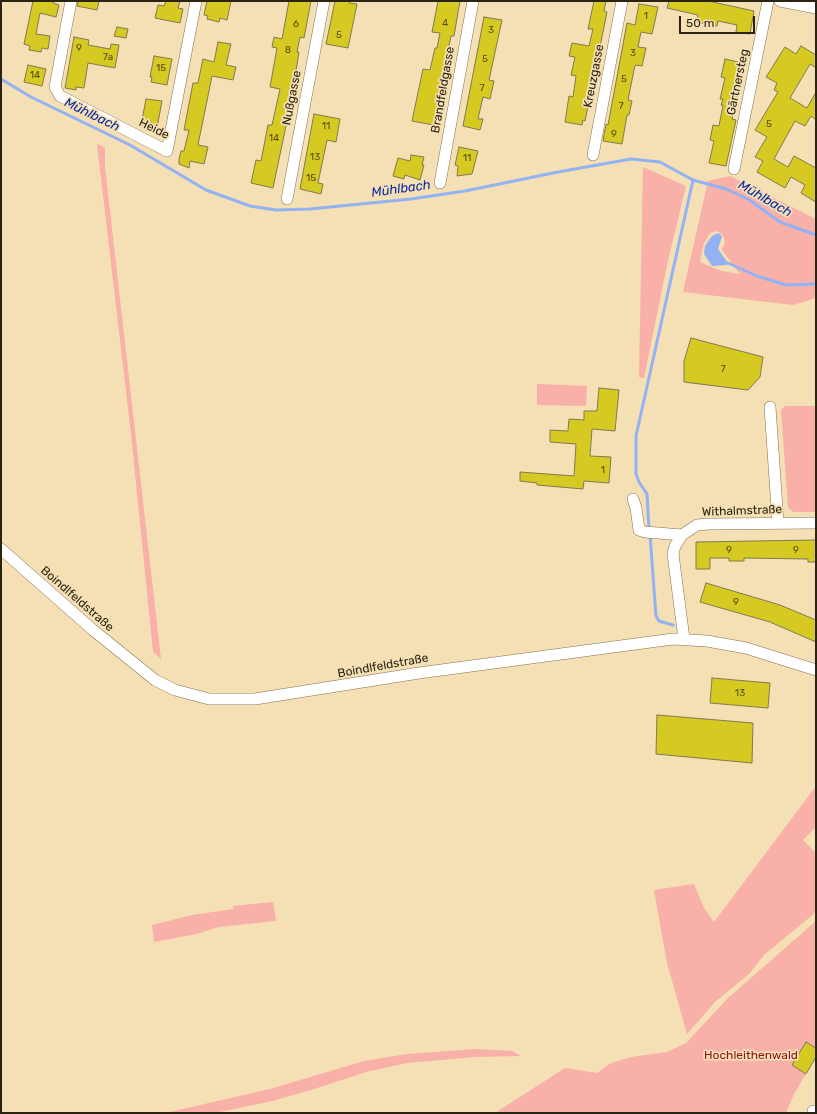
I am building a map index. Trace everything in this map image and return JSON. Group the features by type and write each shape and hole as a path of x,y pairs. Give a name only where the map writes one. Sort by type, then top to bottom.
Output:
{"street":[{"name":"Heide","path":"72,1 55,87 60,96 167,151 196,1"},
{"name":"Nußgasse","path":"286,200 324,1"},
{"name":"Brandfeldgasse","path":"440,183 473,1"},
{"name":"Kreuzgasse","path":"593,155 622,1"},
{"name":"Gärtnersteg","path":"734,169 768,1"},
{"path":"780,1 816,8"},
{"path":"770,407 778,523"},
{"path":"633,499 636,508 637,525 639,530 644,532 660,532 682,535 675,546 673,554 684,639"},
{"name":"Withalmstraße","path":"682,535 697,525 816,523"},
{"name":"Boindlfeldstraße","path":"1,549 98,635 154,680 175,690 209,699 255,699 426,672 659,640 684,639 707,641 746,648 816,670"}],"green space":[{"path":"97,144 105,148 105,167 161,659 153,652 131,434"},
{"path":"643,167 686,186 667,265 644,378 639,377"},
{"path":"730,176 816,219 816,298 793,305 683,292 708,181","holes":["717,231 723,235 725,241 722,250 740,274 721,271 700,262 704,243 710,233"]},
{"path":"537,384 587,386 586,406 537,405"},
{"path":"785,406 816,406 816,512 793,512 788,507 781,410"},
{"path":"816,786 816,827 803,840 816,853 816,912 764,955 749,974 716,1001 687,1034 667,963 654,890 694,884 704,908 714,922"},
{"path":"273,902 276,921 218,927 197,934 154,942 152,925 192,915 233,909 233,906"},
{"name":"Hochleithenwald","path":"816,921 816,1057 794,1094 786,1113 495,1113 565,1068 597,1073 611,1063 631,1057 667,1052 686,1043 728,998"},
{"path":"476,1049 512,1051 521,1056 475,1057 407,1063 366,1072 272,1101 215,1113 165,1113 270,1089 364,1061 407,1054"}],"water":[{"path":"718,233 722,236 718,249 728,263 727,265 712,266 704,254 705,246 712,236"}],"building":[{"path":"33,1 54,1 53,3 59,5 56,17 40,13 36,34 50,36 48,49 42,48 41,52 29,50 30,46 24,44"},
{"path":"78,1 99,1 97,10 77,6"},
{"path":"166,1 180,1 178,8 183,9 180,23 155,18 158,5 164,6"},
{"path":"207,1 231,1 227,20 220,18 219,22 207,19 208,16 204,15"},
{"path":"289,1 311,1 304,38 300,37 291,102 273,188 251,183 256,160 261,161 268,125 272,125 280,89 270,87 277,48 272,47 274,37 282,39"},
{"path":"335,1 350,1 349,3 357,4 348,48 326,44"},
{"path":"438,1 460,1 454,36 451,36 448,51 450,52 433,125 412,121 423,69 430,70 435,48 437,48 440,33 432,32"},
{"path":"594,1 606,1 604,11 607,12 585,121 583,120 582,125 565,122 569,96 573,97 576,76 571,75 575,57 569,56 572,43 589,46 593,29 588,29"},
{"path":"669,1 708,1 754,11 750,34 736,32 737,25 718,21 717,26 696,22 698,15 667,8"},
{"path":"639,4 658,7 652,34 641,32 638,47 646,48 642,66 635,65 628,100 632,101 629,115 627,115 622,144 603,141 606,124 608,125 627,23 635,25"},
{"path":"484,17 502,20 489,80 494,81 490,99 483,97 478,119 483,119 480,130 463,126"},
{"path":"117,27 128,29 126,38 114,36"},
{"path":"74,37 89,40 88,45 110,49 111,44 119,45 115,68 88,63 84,88 76,87 76,90 65,88"},
{"path":"218,42 231,44 226,65 236,67 233,80 212,76 198,145 208,147 204,164 190,161 189,168 179,164 179,159 181,151 184,151 189,130 184,130 193,83 198,83 203,59 214,62"},
{"path":"801,46 816,55 816,68 810,64 790,98 807,108 816,92 816,120 811,116 805,126 795,121 774,159 788,167 794,156 816,168 816,202 801,193 805,185 791,177 785,188 757,172 763,161 755,157 767,137 755,130 778,92 774,90 777,83 766,77 785,47 796,54"},
{"path":"154,56 172,59 167,85 151,82 152,77 150,77"},
{"path":"725,59 743,63 732,119 736,120 726,166 709,163 714,141 710,140 713,125 719,126 723,105 721,105 723,99 720,99 725,78 721,77"},
{"path":"28,65 46,69 42,86 24,82"},
{"path":"146,99 162,101 157,128 141,125"},
{"path":"314,114 340,119 336,142 327,140 318,183 323,184 321,194 300,189"},
{"path":"459,147 478,151 472,174 457,176 458,166 455,165"},
{"path":"411,155 424,157 422,165 424,165 420,180 405,175 404,179 393,176 398,158 410,161"},
{"path":"691,338 763,357 760,377 748,390 684,382 684,361"},
{"path":"599,388 619,390 615,431 592,429 590,456 611,457 609,483 584,481 583,489 537,485 537,483 520,481 520,472 574,476 576,444 550,442 550,430 568,431 569,419 584,420 584,411 597,411"},
{"path":"816,540 816,562 808,562 808,559 744,558 744,561 729,561 729,558 710,558 710,569 696,569 696,542"},
{"path":"706,583 780,605 816,620 816,642 770,622 700,602"},
{"path":"712,678 770,683 768,708 710,703"},
{"path":"657,715 753,723 752,763 656,754"},
{"path":"806,1042 816,1048 816,1057 806,1074 792,1065"}],"waterway":[{"name":"Mühlbach","path":"1,79 31,97 130,145 206,190 250,206 276,210 310,209 411,199 465,191 631,159 660,162 693,180 726,189 748,199 780,222 816,235"},
{"path":"649,529 647,494 639,482 636,474 636,436 693,180"},
{"path":"728,263 757,276 786,285 816,284"},
{"path":"650,535 656,616 659,621 673,625"}]}
